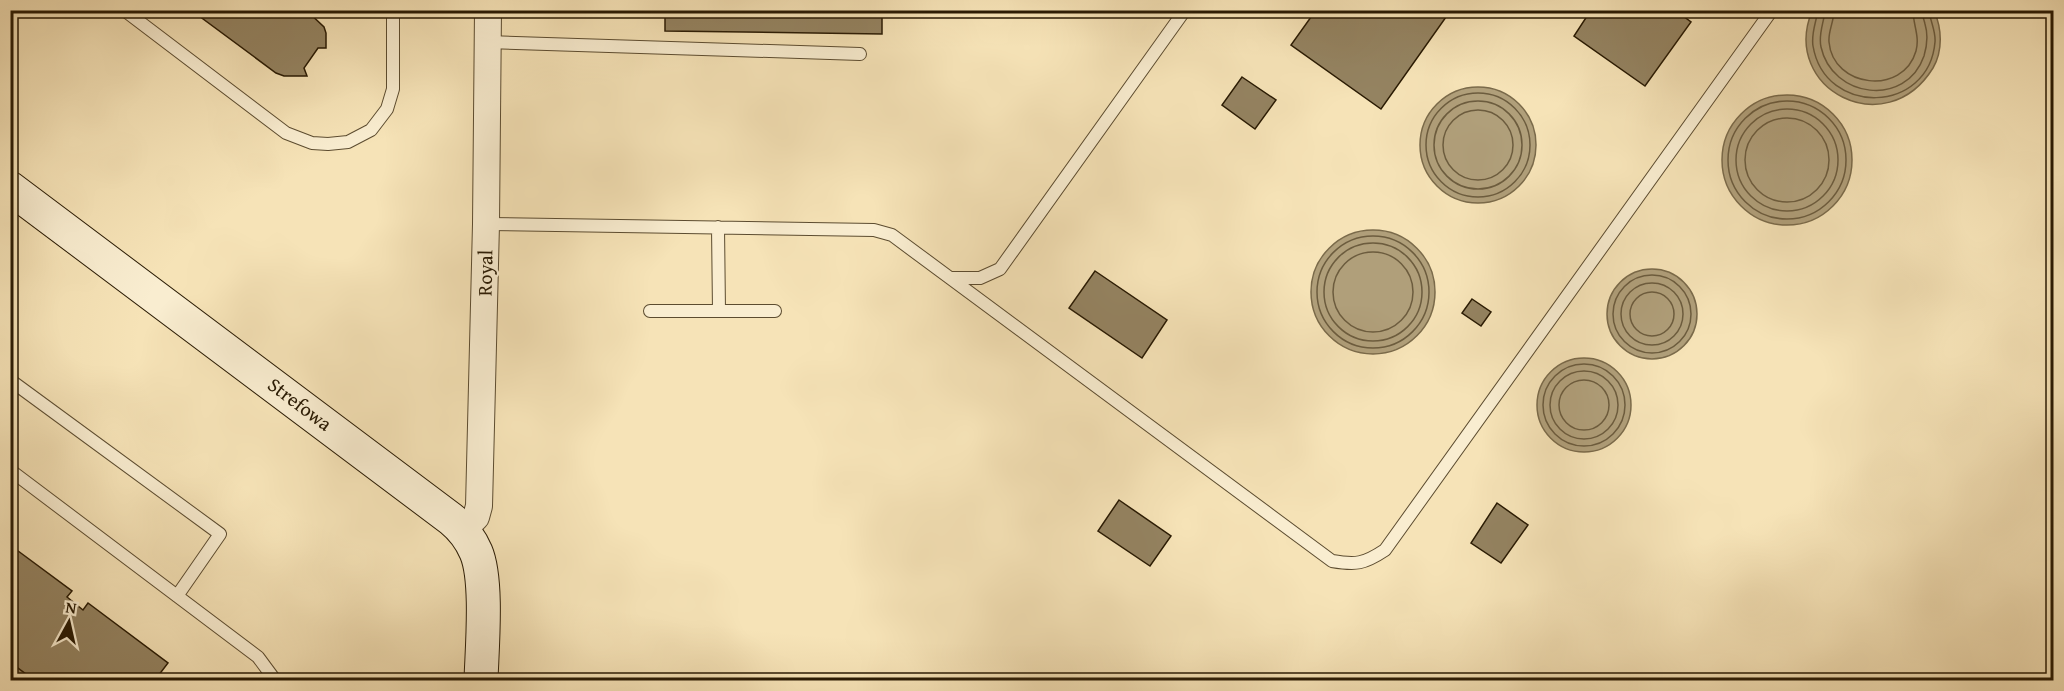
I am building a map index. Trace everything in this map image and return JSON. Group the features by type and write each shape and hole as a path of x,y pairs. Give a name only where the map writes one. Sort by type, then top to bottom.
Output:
{"street":[{"name":"Royal","path":"464,530 476,517 479,506 486,224 488,10"},
{"name":"Strefowa","path":"10,188 464,530 476,552 482,577 481,681"}],"lane":[{"path":"124,10 286,133 312,143 328,144 348,142 371,129 387,109 393,89 393,10"},
{"path":"948,278 980,279 1000,269 1185,10"},
{"path":"486,224 874,230 891,235 1332,561 1352,565 1370,560 1385,550 1772,10"},
{"path":"487,42 860,54"},
{"path":"718,227 718,311"},
{"path":"650,311 775,311"},
{"path":"10,380 220,534 177,596"},
{"path":"10,470 258,657 275,681"}],"water":[{"path":"1812,11 1934,11 1939,25 1939,54 1933,68 1913,91 1890,102 1866,104 1843,97 1824,83 1811,64 1806,39"},
{"path":"1478,87 1500,91 1519,104 1532,123 1536,145 1532,167 1519,186 1500,199 1478,203 1456,199 1437,186 1424,167 1420,145 1424,123 1437,104 1456,91"},
{"path":"1787,95 1812,100 1833,114 1847,135 1852,160 1847,185 1833,206 1812,220 1787,225 1762,220 1741,206 1727,185 1722,160 1727,135 1741,114 1762,100"},
{"path":"1373,230 1397,234 1417,248 1431,268 1435,292 1431,316 1417,336 1397,350 1373,354 1349,350 1329,336 1315,316 1311,292 1315,268 1329,248 1349,234"},
{"path":"1652,269 1669,273 1684,282 1693,297 1697,314 1693,331 1684,346 1669,355 1652,359 1635,355 1620,346 1611,331 1607,314 1611,297 1620,282 1635,273"},
{"path":"1584,358 1602,361 1617,372 1628,387 1631,405 1628,423 1617,438 1602,449 1584,452 1566,449 1551,438 1540,423 1537,405 1540,387 1551,372 1566,361"}],"building":[{"path":"191,10 221,10 228,16 231,10 306,10 324,27 326,48 318,48 304,68 307,76 284,76 276,73"},
{"path":"665,10 882,10 882,34 665,31"},
{"path":"1316,10 1451,10 1381,109 1291,45"},
{"path":"1591,10 1675,10 1691,22 1645,86 1574,36"},
{"path":"1242,77 1276,100 1255,129 1222,105"},
{"path":"1095,271 1167,320 1142,358 1069,308"},
{"path":"1472,299 1491,312 1481,326 1462,313"},
{"path":"1119,500 1171,536 1150,566 1098,531"},
{"path":"1497,503 1528,525 1501,563 1471,543"},
{"path":"10,545 72,591 67,597 83,610 88,603 168,663 155,680 34,680 10,662"},
{"path":"10,662 34,680 10,680"}]}
